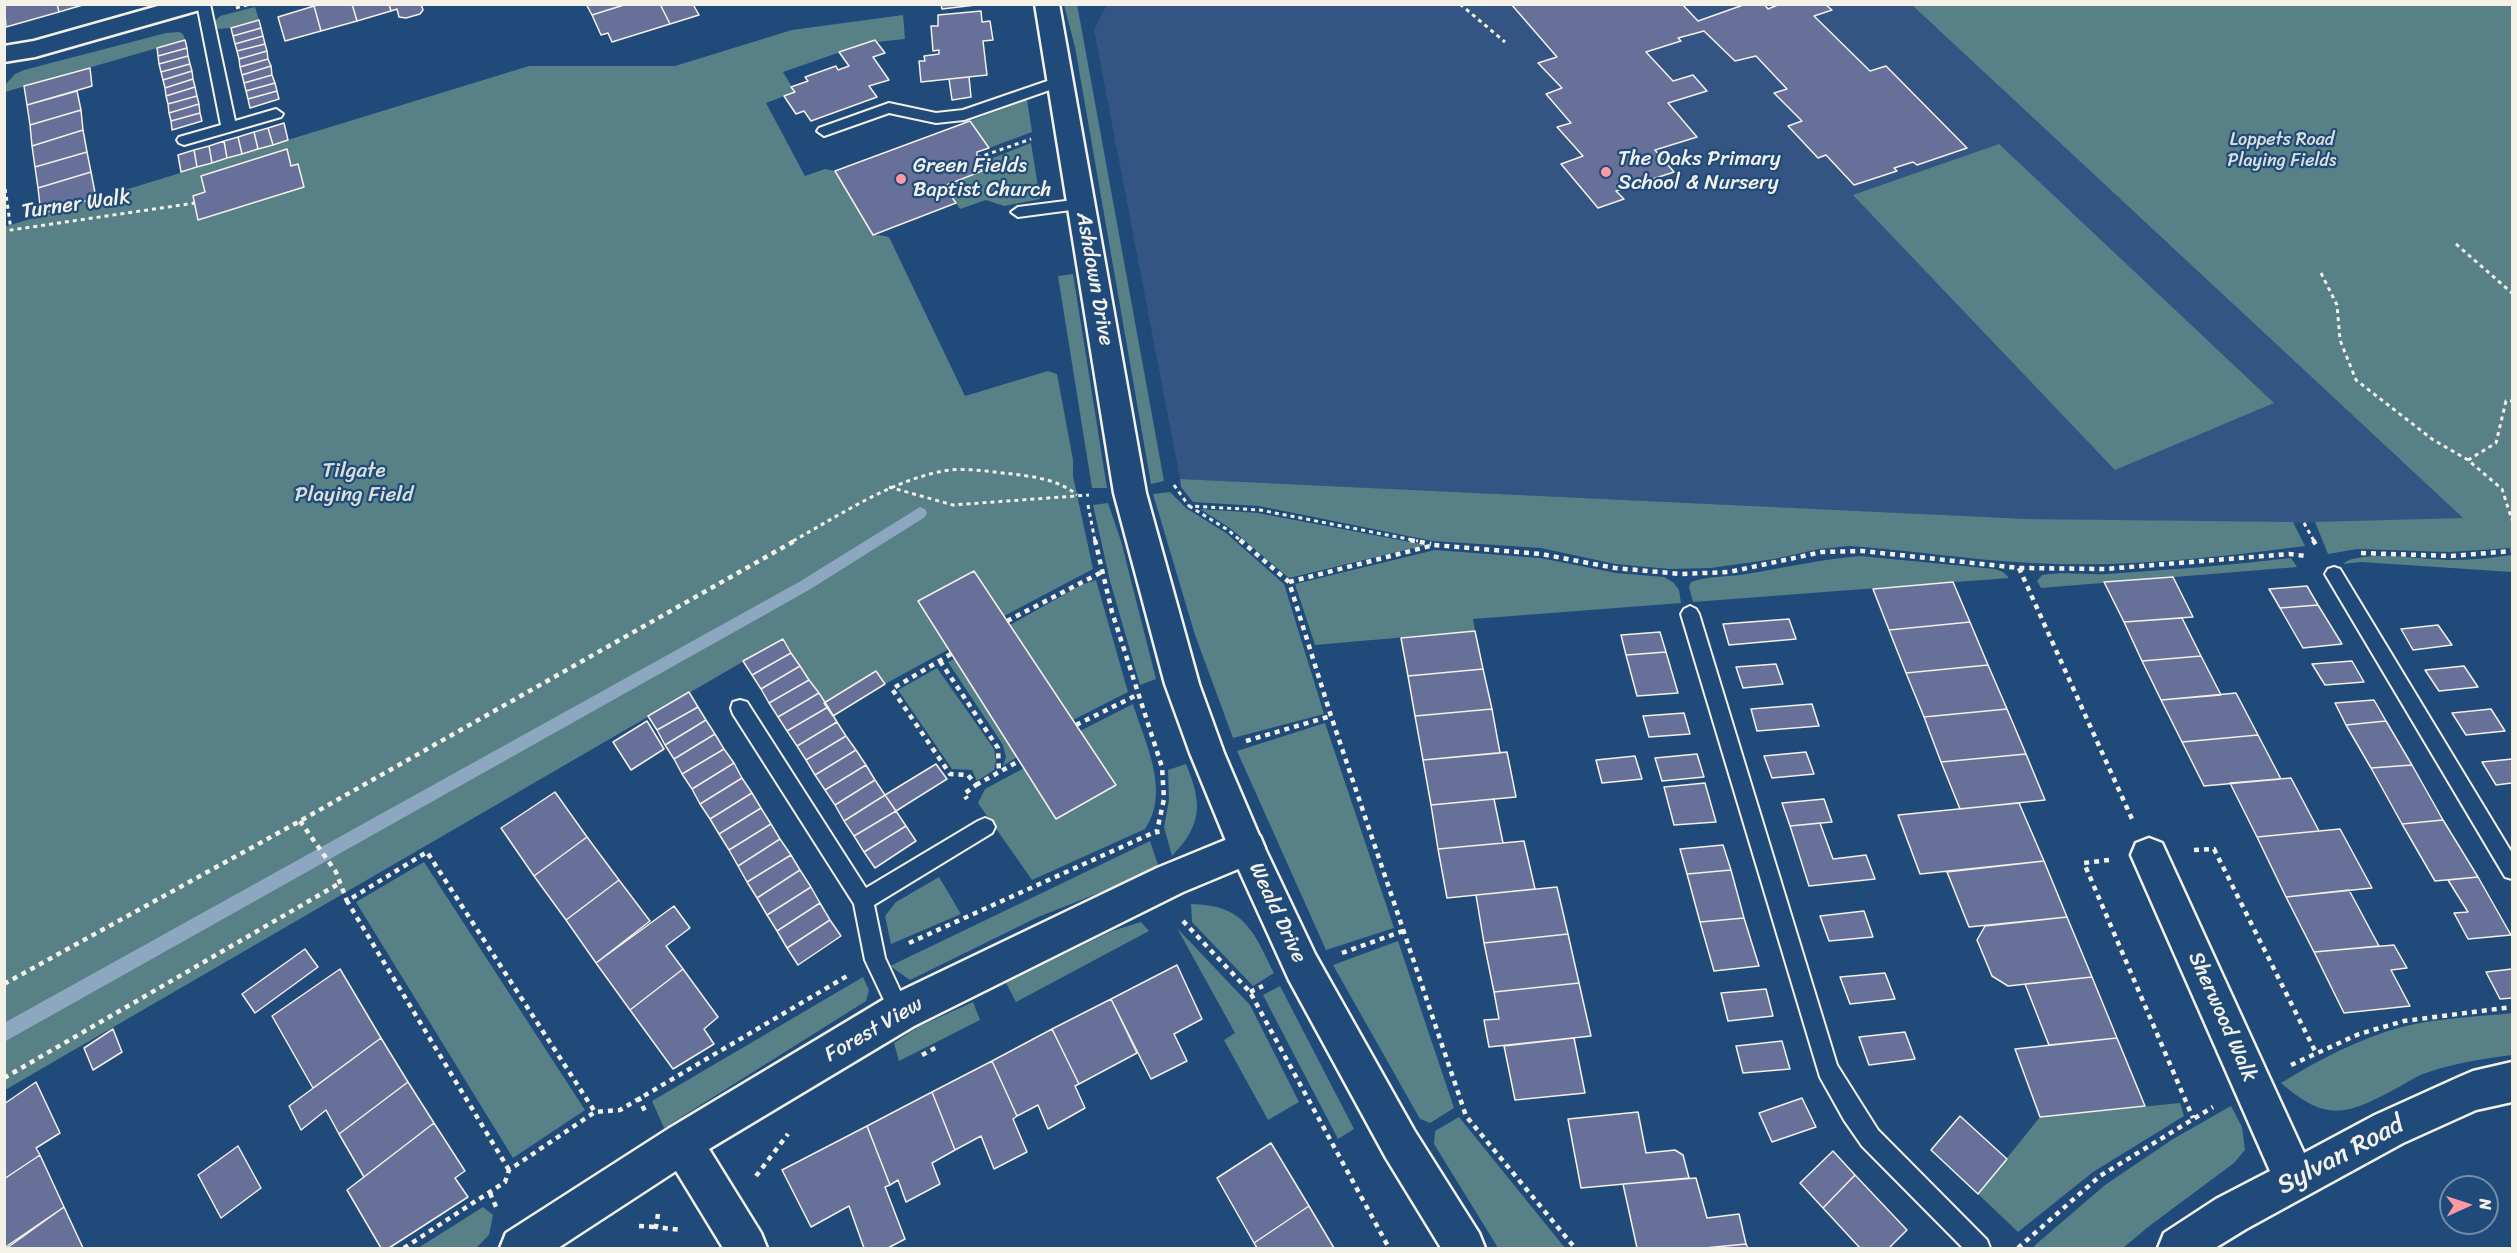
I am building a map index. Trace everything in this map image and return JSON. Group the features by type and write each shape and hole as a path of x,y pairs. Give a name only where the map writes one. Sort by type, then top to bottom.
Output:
{"street":[{"path":"4,54 35,50 194,4"},
{"name":"Ashdown Drive","path":"1047,4 1130,493 1146,552"},
{"name":"Weald Drive","path":"1146,552 1182,684 1207,753 1247,848 1308,977 1400,1144 1464,1248"},
{"name":"Forest View","path":"521,1248 682,1143 900,1012 1170,880 1247,848"},
{"name":"Sherwood Walk","path":"2149,855 2295,1179"},
{"name":"Sylvan Road","path":"2178,1248 2231,1215 2389,1129 2473,1091 2512,1082"},
{"path":"682,1143 736,1231"}],"lane":[{"path":"203,4 229,127"},
{"path":"824,131 890,108 936,118 964,115 1059,82"},
{"path":"184,141 276,114"},
{"path":"1018,212 1081,204"},
{"path":"2334,574 2512,870"},
{"path":"1690,614 1828,1069 1852,1112 1870,1138 1979,1248"},
{"path":"740,708 863,901 875,960 900,1012"},
{"path":"863,901 985,827"}],"path":[{"path":"1460,4 1505,42"},
{"path":"977,158 1038,137"},
{"name":"Turner Walk","path":"4,181 11,230 195,203"},
{"path":"2456,244 2512,293"},
{"path":"2321,273 2337,305 2340,340 2356,380 2432,439 2468,460 2502,489 2512,520"},
{"path":"2468,460 2496,443 2506,401 2512,401"},
{"path":"4,984 300,821 889,487 945,471 983,471 1028,476 1066,485 1077,495 953,505 889,487"},
{"path":"1174,488 1189,506 1228,530 1289,582 1331,716 1466,1116 1575,1248"},
{"path":"1189,506 1260,510 1434,545 1541,554 1615,568 1681,574 1728,572 1770,566 1822,552 1863,551 2019,568 2105,569 2289,554 2312,557"},
{"path":"2304,523 2319,549"},
{"path":"1289,582 1434,545"},
{"path":"2356,553 2451,556 2512,551"},
{"path":"2019,568 2149,855"},
{"path":"1007,621 1102,572"},
{"path":"951,654 891,688 950,774 968,775 976,785"},
{"path":"940,661 998,748 999,773"},
{"path":"1076,725 1137,695"},
{"path":"985,827 964,794 1019,761"},
{"path":"300,821 336,872 347,901 509,1170"},
{"path":"404,1248 505,1182 509,1170 595,1112 620,1110 875,960 1157,831"},
{"path":"347,901 427,852 595,1112"},
{"path":"4,1078 340,883"},
{"path":"1171,925 1182,919"},
{"path":"916,1057 948,1041"},
{"path":"736,1231 793,1127"}],"shaded area":[{"name":"The Oaks Primary School & Nursery","path":"1107,4 1912,5 2464,519 2304,523 2027,519 1180,479 1094,30"}],"green space":[{"path":"1064,5 1077,5 1164,481 1151,484 1075,47"},
{"name":"Loppets Road Playing Fields","path":"1912,5 2512,5 2512,548 2449,552 2357,549 2328,554 2315,522 2463,518"},
{"path":"255,7 259,20 231,28 217,29 215,21 220,16"},
{"name":"Tilgate Playing Field","path":"903,15 905,39 877,42 875,40 783,72 795,92 766,103 805,176 825,169 835,171 873,234 889,237 965,396 1048,371 1057,374 1073,460 1073,476 1093,569 1004,616 973,571 918,601 949,649 885,684 876,671 824,703 782,639 5,1090 4,227 529,66 675,66 792,30"},
{"path":"166,33 183,34 185,40 5,92 5,85 15,74 24,70"},
{"path":"1027,100 1032,132 989,148 970,121"},
{"path":"1031,143 1040,199 1004,206 986,200 960,209 944,186 982,172 977,164"},
{"path":"1999,144 2274,403 2115,470 1853,195"},
{"path":"1073,274 1107,488 1092,488 1058,276"},
{"path":"1180,479 2027,519 2293,522 2305,546 2169,561 2065,564 2008,562 1849,546 1711,568 1670,569 1615,564 1541,548 1433,541 1259,506 1193,502 1181,487"},
{"path":"1170,492 1186,508 1226,533 1284,584 1324,714 1233,738 1195,635 1153,494"},
{"path":"1108,503 1121,541 1156,679 1140,685 1110,581 1093,505"},
{"path":"1200,509 1258,513 1426,545 1289,578 1230,528"},
{"path":"1435,550 1540,558 1616,573 1664,577 1674,583 1679,590 1681,603 1473,619 1475,631 1315,645 1295,584"},
{"path":"2512,555 2512,572 2361,562 2343,564 2363,557 2377,556 2448,560"},
{"path":"1860,556 1995,569 2003,572 2009,578 1693,602 1689,587 1691,582 1704,579"},
{"path":"2291,558 2297,567 2041,588 2037,581 2042,575 2050,574 2107,574"},
{"path":"1096,580 1128,692 1073,720 1010,625 1081,585"},
{"path":"954,659 1017,757 1003,766 1006,757 1003,745 948,662"},
{"path":"937,668 994,749 996,761 994,770 977,781 972,770 952,769 898,690"},
{"path":"1133,704 1149,751 1156,783 1156,799 1145,829 1032,880 978,803 985,789 1024,768 1056,819 1116,784 1080,731"},
{"path":"1325,723 1394,928 1326,950 1237,751"},
{"path":"1186,764 1195,790 1197,813 1190,834 1172,856 1164,827 1169,800 1168,770"},
{"path":"1150,841 1158,865 1139,877 1038,917 910,980 890,966"},
{"path":"424,862 585,1110 513,1158 356,902"},
{"path":"939,877 961,914 891,944 885,916 896,902"},
{"path":"1191,904 1209,905 1235,915 1260,944 1274,973 1253,986 1192,922"},
{"path":"1141,922 1149,931 1016,1002 1006,983 1112,931"},
{"path":"1177,928 1250,1005 1299,1102 1268,1120 1224,1040 1235,1033"},
{"path":"1398,941 1454,1108 1430,1123 1420,1119 1333,965"},
{"path":"863,977 869,990 866,1001 664,1128 652,1101"},
{"path":"1280,986 1354,1129 1338,1139 1263,995"},
{"path":"973,1002 980,1020 899,1061 894,1043 918,1027"},
{"path":"2512,1013 2512,1055 2458,1064 2426,1073 2380,1097 2350,1109 2338,1111 2325,1109 2297,1096 2281,1083 2340,1050 2402,1027 2457,1018"},
{"path":"2180,1103 2184,1116 2093,1172 2018,1232 1978,1194 2040,1117"},
{"path":"2231,1106 2242,1127 2245,1150 2234,1163 2123,1248 2036,1248 2034,1246 2105,1185 2173,1139"},
{"path":"1459,1117 1565,1248 1498,1248 1434,1144 1435,1131"},
{"path":"483,1207 493,1215 489,1235 476,1248 418,1248"}],"building":[{"path":"4,4 57,4 59,12 6,27"},
{"path":"57,4 86,4 59,12"},
{"path":"352,4 357,21 321,31 314,6"},
{"path":"352,4 389,4 391,11 357,21"},
{"path":"389,4 421,4 423,10 420,14 406,18 399,17 397,9 391,11"},
{"path":"586,4 627,4 592,15"},
{"path":"627,4 660,4 670,24 612,42 608,33 601,35 592,15"},
{"path":"660,4 697,4 694,6 699,15 670,24"},
{"path":"941,4 984,4 942,9"},
{"path":"1511,4 1682,4 1698,21 1746,4 1764,4 1768,9 1780,4 1825,4 1832,10 1814,16 1870,71 1886,66 1967,148 1917,165 1913,162 1894,168 1897,171 1854,185 1826,155 1818,158 1788,126 1802,121 1774,93 1787,89 1756,56 1735,61 1704,31 1678,38 1681,41 1646,52 1673,81 1693,75 1707,91 1668,103 1697,137 1655,150 1674,172 1616,191 1624,199 1598,208 1561,164 1583,156 1557,127 1571,123 1546,94 1562,88 1538,63 1557,57"},
{"path":"314,6 321,31 285,41 278,17"},
{"path":"981,11 982,22 990,21 993,40 983,41 987,75 921,82 919,61 925,61 924,56 939,54 939,50 933,51 931,26 938,26 938,15"},
{"path":"259,20 261,28 233,36 231,28"},
{"path":"261,28 263,36 235,44 233,36"},
{"path":"263,36 265,44 237,51 235,44"},
{"path":"185,40 187,48 158,56 157,48"},
{"path":"875,40 885,53 873,57 889,80 869,86 877,97 811,121 804,111 796,114 784,96 795,92 791,87 808,81 805,77 836,66 838,70 849,66 839,52"},
{"path":"265,44 267,51 239,59 237,51"},
{"path":"187,48 188,56 159,64 158,56"},
{"path":"267,51 268,59 240,67 239,59"},
{"path":"188,56 190,64 161,72 159,64"},
{"path":"268,59 271,66 242,75 240,67"},
{"path":"190,64 192,71 163,80 161,72"},
{"path":"271,66 272,75 244,83 242,75"},
{"path":"90,68 92,86 27,105 24,86"},
{"path":"192,71 193,79 165,88 163,80"},
{"path":"272,75 275,83 246,91 244,83"},
{"path":"969,77 971,97 952,100 949,79"},
{"path":"193,79 195,87 166,96 165,88"},
{"path":"275,83 277,91 248,99 246,91"},
{"path":"195,87 197,96 168,104 166,96"},
{"path":"77,91 81,110 30,125 27,105"},
{"path":"277,91 279,99 250,108 248,99"},
{"path":"197,96 199,104 169,113 168,104"},
{"path":"199,104 200,113 171,121 169,113"},
{"path":"81,110 83,130 32,146 30,125"},
{"path":"200,113 202,121 172,130 171,121"},
{"name":"Green Fields Baptist Church","path":"970,121 989,148 977,152 977,164 982,171 944,186 956,203 873,235 835,171"},
{"path":"284,123 288,140 273,145 268,128"},
{"path":"268,128 273,145 258,149 254,132"},
{"path":"83,130 87,152 35,167 32,146"},
{"path":"254,132 258,149 242,154 238,137"},
{"path":"238,137 242,154 227,158 224,141"},
{"path":"224,141 227,158 212,163 209,146"},
{"path":"209,146 212,163 197,167 194,150"},
{"path":"287,149 291,166 298,164 304,187 198,220 193,196 205,192 201,176"},
{"path":"194,150 197,167 181,172 178,155"},
{"path":"87,152 91,172 38,188 35,167"},
{"path":"91,172 96,198 41,214 38,188"},
{"path":"974,571 1116,785 1056,819 918,601"},
{"path":"2173,577 2193,617 2124,622 2104,582"},
{"path":"1953,582 1970,622 1889,630 1873,589"},
{"path":"2307,586 2318,605 2280,608 2269,589"},
{"path":"2318,605 2342,644 2303,648 2280,608"},
{"path":"2182,618 2201,656 2142,661 2124,622"},
{"path":"1789,619 1796,639 1729,645 1723,624"},
{"path":"1970,622 1988,665 1906,673 1889,630"},
{"path":"2438,625 2452,645 2413,650 2401,629"},
{"path":"1475,631 1483,669 1408,676 1401,638"},
{"path":"1660,632 1666,652 1626,655 1621,635"},
{"path":"783,639 791,653 752,675 743,661"},
{"path":"1666,652 1678,693 1637,696 1626,655"},
{"path":"791,653 800,666 761,689 752,675"},
{"path":"2201,656 2221,695 2161,700 2142,661"},
{"path":"2352,661 2364,682 2325,685 2312,664"},
{"path":"1776,664 1783,684 1743,688 1736,667"},
{"path":"1988,665 2007,709 1924,717 1906,673"},
{"path":"800,666 809,680 769,703 761,689"},
{"path":"2464,666 2478,687 2439,691 2425,670"},
{"path":"1483,669 1492,709 1415,716 1408,676"},
{"path":"876,671 885,684 833,716 824,703"},
{"path":"809,680 819,693 778,717 769,703"},
{"path":"689,692 698,707 657,730 648,716"},
{"path":"819,693 828,707 787,731 778,717"},
{"path":"2236,693 2258,735 2182,742 2161,700"},
{"path":"2374,700 2386,721 2346,725 2335,703"},
{"path":"1812,704 1819,726 1757,731 1751,709"},
{"path":"698,707 706,720 665,745 657,730"},
{"path":"828,707 837,722 797,746 787,731"},
{"path":"1492,709 1500,753 1423,760 1415,716"},
{"path":"2007,709 2026,754 1941,762 1924,717"},
{"path":"2491,709 2505,731 2466,735 2452,713"},
{"path":"1684,713 1690,734 1649,737 1643,716"},
{"path":"706,720 715,734 674,759 665,745"},
{"path":"647,721 664,749 631,770 613,742"},
{"path":"2386,721 2412,765 2371,768 2346,725"},
{"path":"837,722 846,736 806,760 797,746"},
{"path":"715,734 724,749 682,774 674,759"},
{"path":"2258,735 2281,779 2204,786 2182,742"},
{"path":"846,736 856,750 815,775 806,760"},
{"path":"724,749 734,763 692,789 682,774"},
{"path":"856,750 866,765 825,790 815,775"},
{"path":"1507,752 1516,797 1431,805 1423,760"},
{"path":"1806,752 1814,774 1772,778 1764,756"},
{"path":"1697,754 1704,777 1662,781 1655,758"},
{"path":"2026,754 2045,800 1960,809 1941,762"},
{"path":"1635,756 1642,779 1602,783 1596,760"},
{"path":"2512,759 2512,783 2496,785 2482,762"},
{"path":"734,763 742,778 700,804 692,789"},
{"path":"936,764 947,779 896,811 885,795"},
{"path":"866,765 875,780 835,805 825,790"},
{"path":"2412,765 2443,820 2402,824 2371,768"},
{"path":"742,778 752,793 710,819 700,804"},
{"path":"2291,778 2319,831 2257,837 2230,783"},
{"path":"875,780 885,795 844,821 835,805"},
{"path":"1705,783 1716,822 1674,825 1664,787"},
{"path":"555,792 587,837 534,876 501,828"},
{"path":"752,793 761,808 719,834 710,819"},
{"path":"885,795 896,811 854,836 844,821"},
{"path":"1494,799 1503,843 1438,849 1431,805"},
{"path":"1824,799 1832,822 1790,826 1782,803"},
{"path":"2019,803 2044,861 1920,874 1898,815"},
{"path":"761,808 771,824 729,850 719,834"},
{"path":"896,811 906,826 864,852 854,836"},
{"path":"2443,820 2478,877 2435,881 2402,824"},
{"path":"1820,823 1833,859 1866,855 1875,879 1809,886 1790,826"},
{"path":"771,824 780,839 738,866 729,850"},
{"path":"906,826 916,841 875,868 864,852"},
{"path":"2340,829 2372,888 2286,897 2257,837"},
{"path":"587,837 619,880 566,920 534,876"},
{"path":"780,839 791,855 747,882 738,866"},
{"path":"1524,841 1535,889 1447,898 1438,849"},
{"path":"1723,845 1731,870 1687,874 1680,849"},
{"path":"791,855 800,870 757,898 747,882"},
{"path":"2044,861 2067,917 1969,927 1947,872"},
{"path":"800,870 811,887 767,915 757,898"},
{"path":"1731,870 1744,918 1700,922 1687,874"},
{"path":"2478,877 2511,935 2468,939 2454,913 2468,912 2448,880"},
{"path":"619,880 650,921 596,963 566,920"},
{"path":"811,887 820,903 777,931 767,915"},
{"path":"1557,887 1568,934 1484,943 1476,895"},
{"path":"2349,890 2379,946 2314,952 2286,897"},
{"path":"820,903 830,920 787,948 777,931"},
{"path":"674,906 690,928 666,946 683,969 630,1010 596,963"},
{"path":"1864,911 1873,937 1829,941 1820,916"},
{"path":"2067,917 2092,977 2008,986 1992,976 1977,940 1985,926"},
{"path":"1744,918 1759,966 1714,971 1700,922"},
{"path":"830,920 841,936 798,965 787,948"},
{"path":"1568,934 1579,983 1494,992 1484,943"},
{"path":"2394,945 2407,968 2391,970 2410,1006 2344,1013 2314,952"},
{"path":"305,949 318,967 255,1013 242,994"},
{"path":"1177,965 1202,1019 1174,1034 1187,1061 1151,1079 1111,999"},
{"path":"340,969 381,1038 313,1088 272,1016"},
{"path":"683,969 718,1017 704,1029 714,1044 673,1069 630,1010"},
{"path":"2512,969 2512,998 2500,999 2486,972"},
{"path":"1885,973 1895,999 1850,1004 1840,977"},
{"path":"2092,977 2117,1038 2049,1045 2025,984"},
{"path":"1579,983 1591,1036 1489,1047 1484,1020 1499,1019 1494,992"},
{"path":"1766,989 1773,1016 1728,1021 1721,993"},
{"path":"1111,999 1137,1053 1079,1084 1052,1029"},
{"path":"113,1029 122,1052 93,1070 84,1048"},
{"path":"1052,1029 1079,1084 1075,1086 1085,1108 1048,1129 1038,1105 1017,1116 992,1061"},
{"path":"1905,1032 1915,1059 1869,1065 1859,1037"},
{"path":"381,1038 408,1082 339,1134 326,1110 301,1130 289,1106"},
{"path":"1574,1038 1585,1093 1515,1100 1504,1046"},
{"path":"2117,1038 2145,1106 2040,1117 2015,1049"},
{"path":"1782,1041 1790,1069 1743,1073 1736,1046"},
{"path":"992,1061 1017,1116 1013,1119 1027,1152 994,1169 981,1136 955,1150 932,1092"},
{"path":"36,1082 60,1133 36,1148 40,1155 4,1179 4,1104"},
{"path":"408,1082 434,1123 364,1177 339,1134"},
{"path":"932,1092 955,1150 932,1163 940,1184 906,1202 898,1180 890,1185 867,1126"},
{"path":"1802,1098 1816,1127 1772,1142 1759,1113"},
{"path":"1638,1112 1646,1153 1675,1150 1683,1155 1689,1178 1581,1188 1568,1119"},
{"path":"1960,1116 2007,1159 1978,1194 1931,1150"},
{"path":"434,1123 465,1171 455,1178 468,1197 389,1248 381,1248 347,1190"},
{"path":"867,1126 890,1185 885,1187 905,1239 888,1248 864,1248 849,1206 811,1227 782,1170"},
{"path":"1271,1143 1309,1206 1254,1243 1217,1178"},
{"path":"238,1146 261,1188 221,1218 198,1175"},
{"path":"1833,1151 1855,1175 1823,1208 1800,1183"},
{"path":"40,1155 64,1207 4,1248 4,1179"},
{"path":"1855,1175 1907,1230 1889,1248 1860,1248 1823,1208"},
{"path":"1696,1178 1707,1218 1739,1214 1746,1244 1705,1248 1637,1248 1623,1184"},
{"path":"1309,1206 1334,1248 1257,1248 1254,1243"},
{"path":"64,1207 83,1248 7,1248"},
{"path":"1746,1244 1748,1248 1705,1248"}],"waterway":[{"path":"4,1033 804,586 920,513"}],"place":[{"name":"The Oaks Primary School & Nursery","path":"1606,172"},
{"name":"Green Fields Baptist Church","path":"901,179"}]}
